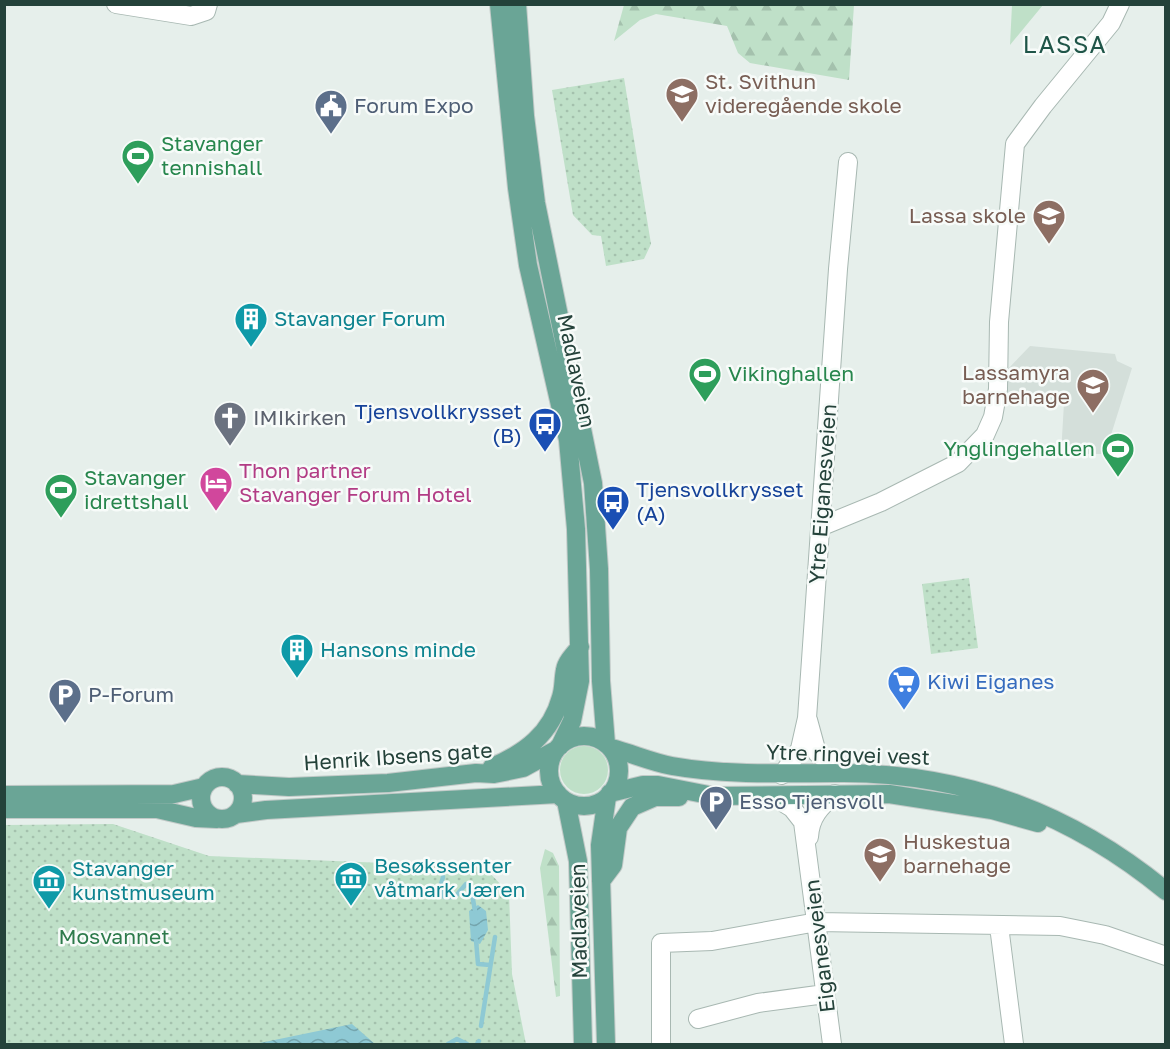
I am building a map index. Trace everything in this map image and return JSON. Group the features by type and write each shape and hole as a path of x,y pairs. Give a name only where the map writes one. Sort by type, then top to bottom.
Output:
{"main road":[{"name":"Madlaveien","path":"499,4 510,122 528,265 568,440 578,567 580,647 578,695 572,722 558,748"},
{"name":"Madlaveien","path":"517,4 525,116 536,203 593,483 599,557 601,681 609,746"},
{"path":"476,773 514,757 541,735 558,708 565,682 565,668 580,647"},
{"path":"580,736 591,736 609,746 619,764 619,776 609,795 587,805 562,797 550,772 558,748 580,736"},
{"name":"Ytre ringvei vest","path":"609,746 674,767 782,775 844,773 893,775 956,784 990,792 1087,836 1126,860 1166,891"},
{"name":"Henrik Ibsens gate","path":"237,784 289,787 388,783 476,773 494,774 516,770 558,748"},
{"path":"4,809 157,809 196,818 217,819 230,818 236,814 242,803 241,790 237,784 220,777 213,779 201,794 202,806 217,819"},
{"name":"Ytre ringvei vest","path":"609,795 643,785 658,785 714,796 889,794 952,802 1029,820 1070,837 1107,857 1166,903"},
{"path":"4,795 174,794 204,788"},
{"name":"Madlaveien","path":"606,1044 600,845 609,795"},
{"path":"601,881 613,865 618,828 632,807 655,797 714,796"},
{"name":"Madlaveien","path":"562,797 578,861 583,1044"},
{"name":"Henrik Ibsens gate","path":"236,814 275,809 562,797"}],"street":[{"path":"116,4 191,16 207,8"},
{"path":"820,527 889,499 958,463 985,435 993,417 998,389 1000,311 1015,144 1111,23 1120,4"},
{"name":"Ytre Eiganesveien","path":"782,775 800,749 807,718 848,162"},
{"name":"Ytre Eiganesveien","path":"807,718 818,753 844,773"},
{"name":"Eiganesveien","path":"808,848 810,822 821,806 835,794"},
{"name":"Eiganesveien","path":"774,797 792,808 803,822 832,1044"},
{"path":"661,1044 661,943 712,941 817,922 1060,926 1106,935 1166,956"},
{"path":"999,926 1014,1044"},
{"path":"698,1019 758,1003 825,994"}],"shaded area":[{"path":"1030,346 1115,354 1117,361 1132,368 1105,454 1061,454 1064,403 1007,401 1007,370"}],"green space":[{"path":"624,5 854,5 849,80 750,63 738,53 727,26 656,14 640,20 614,41"},
{"path":"1012,5 1043,5 1010,45"},
{"path":"624,78 651,244 644,259 606,266 601,236 592,235 573,215 552,90"},
{"path":"969,578 978,648 931,654 922,584"},
{"path":"579,746 589,746 601,753 608,765 608,775 601,787 589,794 579,794 564,783 560,775 560,765 571,750"},
{"name":"Mosvannet","path":"113,824 209,856 484,867 509,893 512,974 526,1044 5,1044 4,825"},
{"path":"545,849 553,853 559,866 560,996 556,997 540,868"}],"water":[{"path":"478,905 486,911 488,930 480,944 471,941 469,911"},
{"path":"352,1024 375,1044 255,1044"}],"waterway":[{"path":"443,877 441,884 444,897 455,897 466,884 471,888 475,911"},
{"path":"481,1026 495,937"},
{"path":"476,940 478,964 490,965"},
{"path":"448,1044 457,1039 467,1044"}],"place":[{"name":"St. Svithun videregående skole","path":"682,123"},
{"name":"Forum Expo","path":"331,135"},
{"name":"Stavanger tennishall","path":"138,185"},
{"name":"Lassa skole","path":"1049,245"},
{"name":"Stavanger Forum","path":"251,348"},
{"name":"Vikinghallen","path":"705,403"},
{"name":"Lassamyra barnehage","path":"1093,414"},
{"name":"IMIkirken","path":"230,447"},
{"name":"Tjensvollkrysset (B)","path":"545,453"},
{"name":"Ynglingehallen","path":"1118,478"},
{"name":"Thon partner Stavanger Forum Hotel","path":"216,512"},
{"name":"Stavanger idrettshall","path":"61,519"},
{"name":"Tjensvollkrysset (A)","path":"613,531"},
{"name":"Hansons minde","path":"297,679"},
{"name":"Kiwi Eiganes","path":"904,711"},
{"name":"P-Forum","path":"65,724"},
{"name":"Esso Tjensvoll","path":"716,831"},
{"name":"Huskestua barnehage","path":"880,883"},
{"name":"Besøkssenter våtmark Jæren","path":"351,907"},
{"name":"Stavanger kunstmuseum","path":"49,910"}],"district":[{"name":"LASSA","path":"1065,45"}]}
